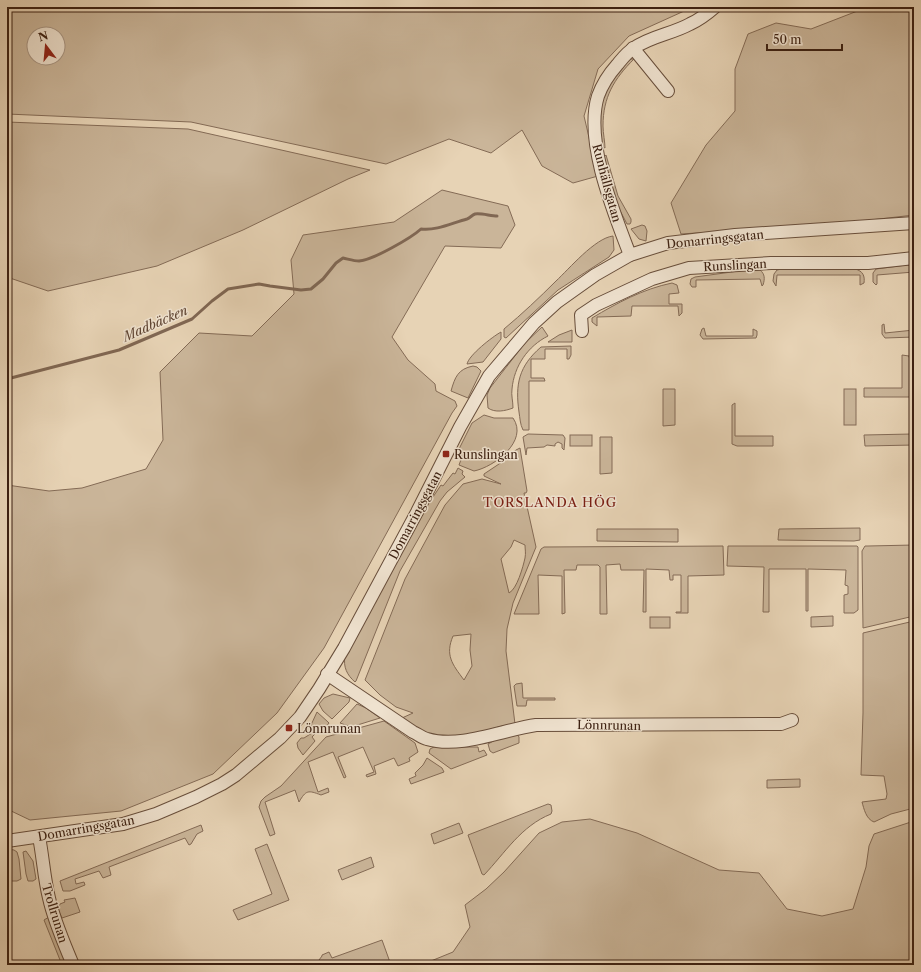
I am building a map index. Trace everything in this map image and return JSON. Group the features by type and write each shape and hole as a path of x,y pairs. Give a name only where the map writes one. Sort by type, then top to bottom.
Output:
{"street":[{"name":"Runhällsgatan","path":"630,256 606,187 595,136 598,97 610,73 633,48 652,38 690,25 706,15 715,7"},
{"path":"633,48 668,91"},
{"name":"Domarringsgatan","path":"7,841 122,824 156,814 222,784 236,775 280,738 300,717 319,689 364,610 417,512 460,427 489,376 534,323 557,302 594,275 630,256 668,243 702,238 914,224"},
{"name":"Runslingan","path":"582,331 581,315 596,305 652,279 688,268 757,264 868,263 914,258"},
{"name":"Lönnrunan","path":"327,674 413,732 426,739 442,741 460,742 536,725 780,724 792,720"},
{"name":"Trollrunan","path":"39,837 49,900 73,965"}],"shaded area":[{"path":"7,7 693,7 629,36 598,69 584,116 598,176 573,183 542,166 522,130 491,153 449,139 386,164 191,122 7,114"},
{"path":"887,8 910,12 914,15 914,215 836,224 681,234 671,203 706,145 735,111 735,69 748,34 776,23 811,29 860,10"},
{"path":"630,59 634,59 615,81 605,106 603,126 605,148 600,145 601,104 611,78"},
{"path":"7,122 188,129 370,170 348,179 243,230 157,266 48,291 7,277"},
{"path":"606,155 618,196 631,219 630,224 627,224 613,197 604,157"},
{"path":"442,190 508,206 515,225 501,248 445,246 392,337 408,360 435,384 436,391 455,401 457,406 324,648 277,713 213,774 121,811 30,820 7,809 7,485 49,491 82,488 146,469 163,440 160,372 199,333 252,336 294,294 291,260 303,235 394,222"},
{"path":"642,225 645,226 647,231 646,241 639,239 631,229"},
{"path":"613,236 614,250 609,257 558,290 506,338 504,337 504,329 537,300 590,248 598,242"},
{"path":"914,264 914,272 877,275 877,284 876,285 873,282 873,273 876,269"},
{"path":"855,269 863,274 864,283 860,285 860,275 777,275 776,286 773,281 774,274 777,270"},
{"path":"760,270 764,277 764,283 762,286 760,279 696,280 696,287 692,287 690,284 691,279 695,277 739,271"},
{"path":"672,283 677,285 679,293 669,294 669,304 682,304 682,313 679,316 678,306 632,306 631,316 597,317 597,326 592,322 592,318 621,302 651,289"},
{"path":"884,324 885,333 914,330 914,337 885,338 882,334 882,325"},
{"path":"542,327 548,336 528,351 516,372 512,391 513,408 500,411 491,410 488,408 487,395 490,388 525,343"},
{"path":"704,328 706,336 753,336 753,329 757,331 757,335 756,338 703,339 700,335 702,329"},
{"path":"572,330 572,342 548,342 559,335"},
{"path":"501,332 501,339 483,362 467,364 476,351"},
{"path":"571,346 571,355 569,359 567,359 567,349 545,349 545,359 531,359 531,378 544,378 545,381 529,381 529,430 523,430 521,426 518,402 518,384 523,369 528,361 541,347"},
{"path":"902,355 909,356 913,376 914,397 864,397 864,388 902,388"},
{"path":"473,366 477,367 481,371 468,398 451,391 458,374 464,369"},
{"path":"663,389 675,389 675,425 663,426"},
{"path":"844,389 856,389 856,425 844,425"},
{"path":"735,403 735,436 773,436 773,446 737,446 732,444 732,405"},
{"path":"912,403 914,403 914,445 865,446 864,435 912,434"},
{"path":"484,415 494,418 513,418 517,427 516,435 513,444 499,459 482,469 474,471 459,465 462,457 461,453 458,451 472,423"},
{"path":"528,434 563,435 565,438 564,450 562,448 562,444 558,442 555,446 547,445 544,447 527,448 526,455 523,437"},
{"path":"570,435 592,435 592,446 570,446"},
{"path":"600,437 612,437 612,473 600,474"},
{"path":"520,448 527,491 524,493 536,547 513,603 507,629 506,651 515,724 502,726 463,737 433,735 422,731 402,718 413,713 396,707 380,695 365,680 405,579 445,505 463,484 482,479 501,484 484,476 484,474","holes":["514,540 525,545 525,556 517,583 509,593 501,559 511,547","471,634 470,650 472,666 464,680 453,664 450,649 453,636"]},
{"path":"458,468 463,471 462,474 465,477 447,492 440,501 400,571 355,682 346,670 345,656 423,512 441,485 443,486 453,473 455,474"},
{"path":"860,528 860,540 778,540 779,529"},
{"path":"597,529 678,529 678,542 597,541"},
{"path":"914,545 914,616 863,628 862,551 865,546"},
{"path":"723,546 724,575 688,576 688,613 676,613 681,612 681,575 673,575 673,580 670,580 669,570 646,569 646,612 643,612 644,570 621,570 620,564 606,565 607,614 600,614 600,567 598,565 577,565 576,570 564,570 565,613 562,614 562,576 538,575 539,614 514,614 541,549 544,547"},
{"path":"728,546 857,546 858,610 854,613 844,613 844,595 848,594 848,586 845,585 846,570 808,569 808,611 806,611 806,569 769,569 769,612 763,612 764,567 727,566"},
{"path":"833,616 833,626 811,627 811,617"},
{"path":"650,617 670,617 670,628 650,628"},
{"path":"914,621 914,808 891,814 874,822 867,816 862,802 886,799 887,794 884,776 861,775 863,633"},
{"path":"522,683 523,698 555,698 555,700 527,700 526,706 517,706 514,686"},
{"path":"333,694 350,698 349,702 332,719 323,711 319,704 324,698"},
{"path":"357,704 366,708 380,718 351,727 340,723"},
{"path":"317,712 329,723 323,731 311,725"},
{"path":"384,721 415,743 418,752 409,758 410,761 398,766 394,758 374,766 376,774 367,777 366,775 374,772 363,747 338,757 346,777 344,778 333,752 308,762 318,792 328,788 329,792 321,795 308,792 299,802 295,790 265,802 275,834 270,836 259,807 261,801 281,786 326,737"},
{"path":"312,733 315,734 312,737 315,741 303,755 298,748 297,743 301,738 304,738"},
{"path":"517,734 519,737 519,743 493,753 490,751 488,744 499,738"},
{"path":"434,747 478,747 479,752 484,750 487,755 451,769 429,753 430,749"},
{"path":"427,758 442,768 444,772 411,784 409,779 416,776 415,773 423,765"},
{"path":"800,779 800,787 767,788 767,780"},
{"path":"548,804 551,805 551,814 540,819 522,833 484,875 482,874 468,835"},
{"path":"590,819 637,833 719,870 759,873 787,909 822,916 853,909 866,867 869,846 874,834 914,821 914,965 427,965 426,963 453,952 470,927 465,905 486,889 504,872 539,833 562,822"},
{"path":"459,823 463,833 434,844 431,834"},
{"path":"201,825 203,831 197,834 189,845 185,838 109,867 111,875 103,878 99,871 75,879 76,884 84,882 85,885 70,891 63,891 60,881"},
{"path":"267,844 289,900 238,920 233,910 272,894 255,849"},
{"path":"7,849 17,852 21,879 17,881 7,881"},
{"path":"26,851 33,861 36,879 33,881 28,881 26,874 23,852"},
{"path":"371,857 374,867 342,880 338,870"},
{"path":"75,898 80,912 62,918 58,910 60,904 65,902 64,900"},
{"path":"49,917 68,965 62,965 44,920"},
{"path":"382,940 391,965 320,965 319,960 322,955 329,952 332,958"}],"waterway":[{"name":"Madbäcken","path":"7,379 119,350 192,319 228,289 259,284 301,290 311,289 323,279 336,263 343,258 357,261 365,260 392,248 421,229 432,229 444,226 467,219 475,214 497,216"}],"place":[{"name":"Runslingan","path":"446,454"},
{"name":"Lönnrunan","path":"289,728"}],"district":[{"name":"TORSLANDA HÖG","path":"550,502"}]}
